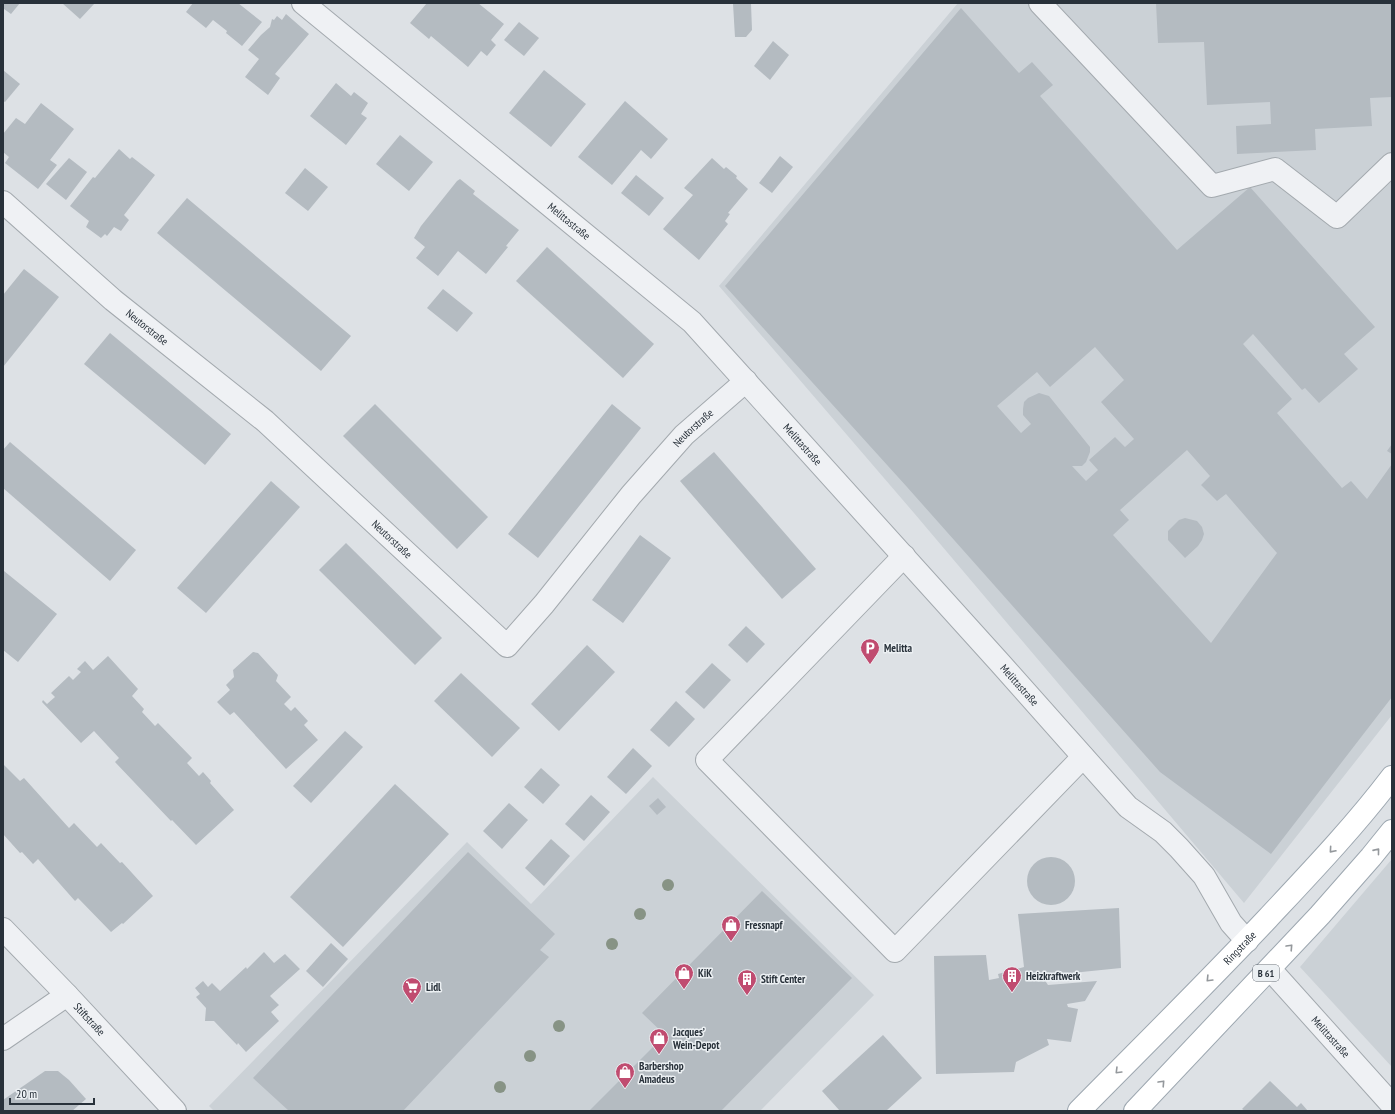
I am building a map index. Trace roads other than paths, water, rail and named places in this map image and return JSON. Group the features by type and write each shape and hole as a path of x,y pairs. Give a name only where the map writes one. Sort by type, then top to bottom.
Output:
{"main road":[{"name":"Ringstraße","path":"1079,1111 1246,941 1326,857 1368,808 1392,777"},
{"name":"B 61","path":"1135,1111 1341,892 1392,831"}],"street":[{"name":"Melittastraße","path":"303,3 692,322 904,556 1128,807 1163,832 1179,848 1204,876 1232,923 1246,941"},
{"path":"1040,3 1212,186 1274,169 1337,217 1392,164"},
{"name":"Neutorstraße","path":"3,202 114,300 265,421 507,646 544,604 631,495 684,435 746,381"},
{"path":"904,556 707,760 895,951 1083,757"},
{"name":"Stiftstraße","path":"3,929 175,1111"},
{"name":"Melittastraße","path":"1270,969 1392,1105"},
{"path":"3,1039 67,995"}],"place":[{"name":"Melitta","path":"870,665"},
{"name":"Fressnapf","path":"731,942"},
{"name":"KiK","path":"684,990"},
{"name":"Heizkraftwerk","path":"1012,993"},
{"name":"Stift Center","path":"747,996"},
{"name":"Lidl","path":"412,1004"},
{"name":"Jacques’ Wein-Depot","path":"659,1055"},
{"name":"Barbershop Amadeus","path":"625,1089"}]}
